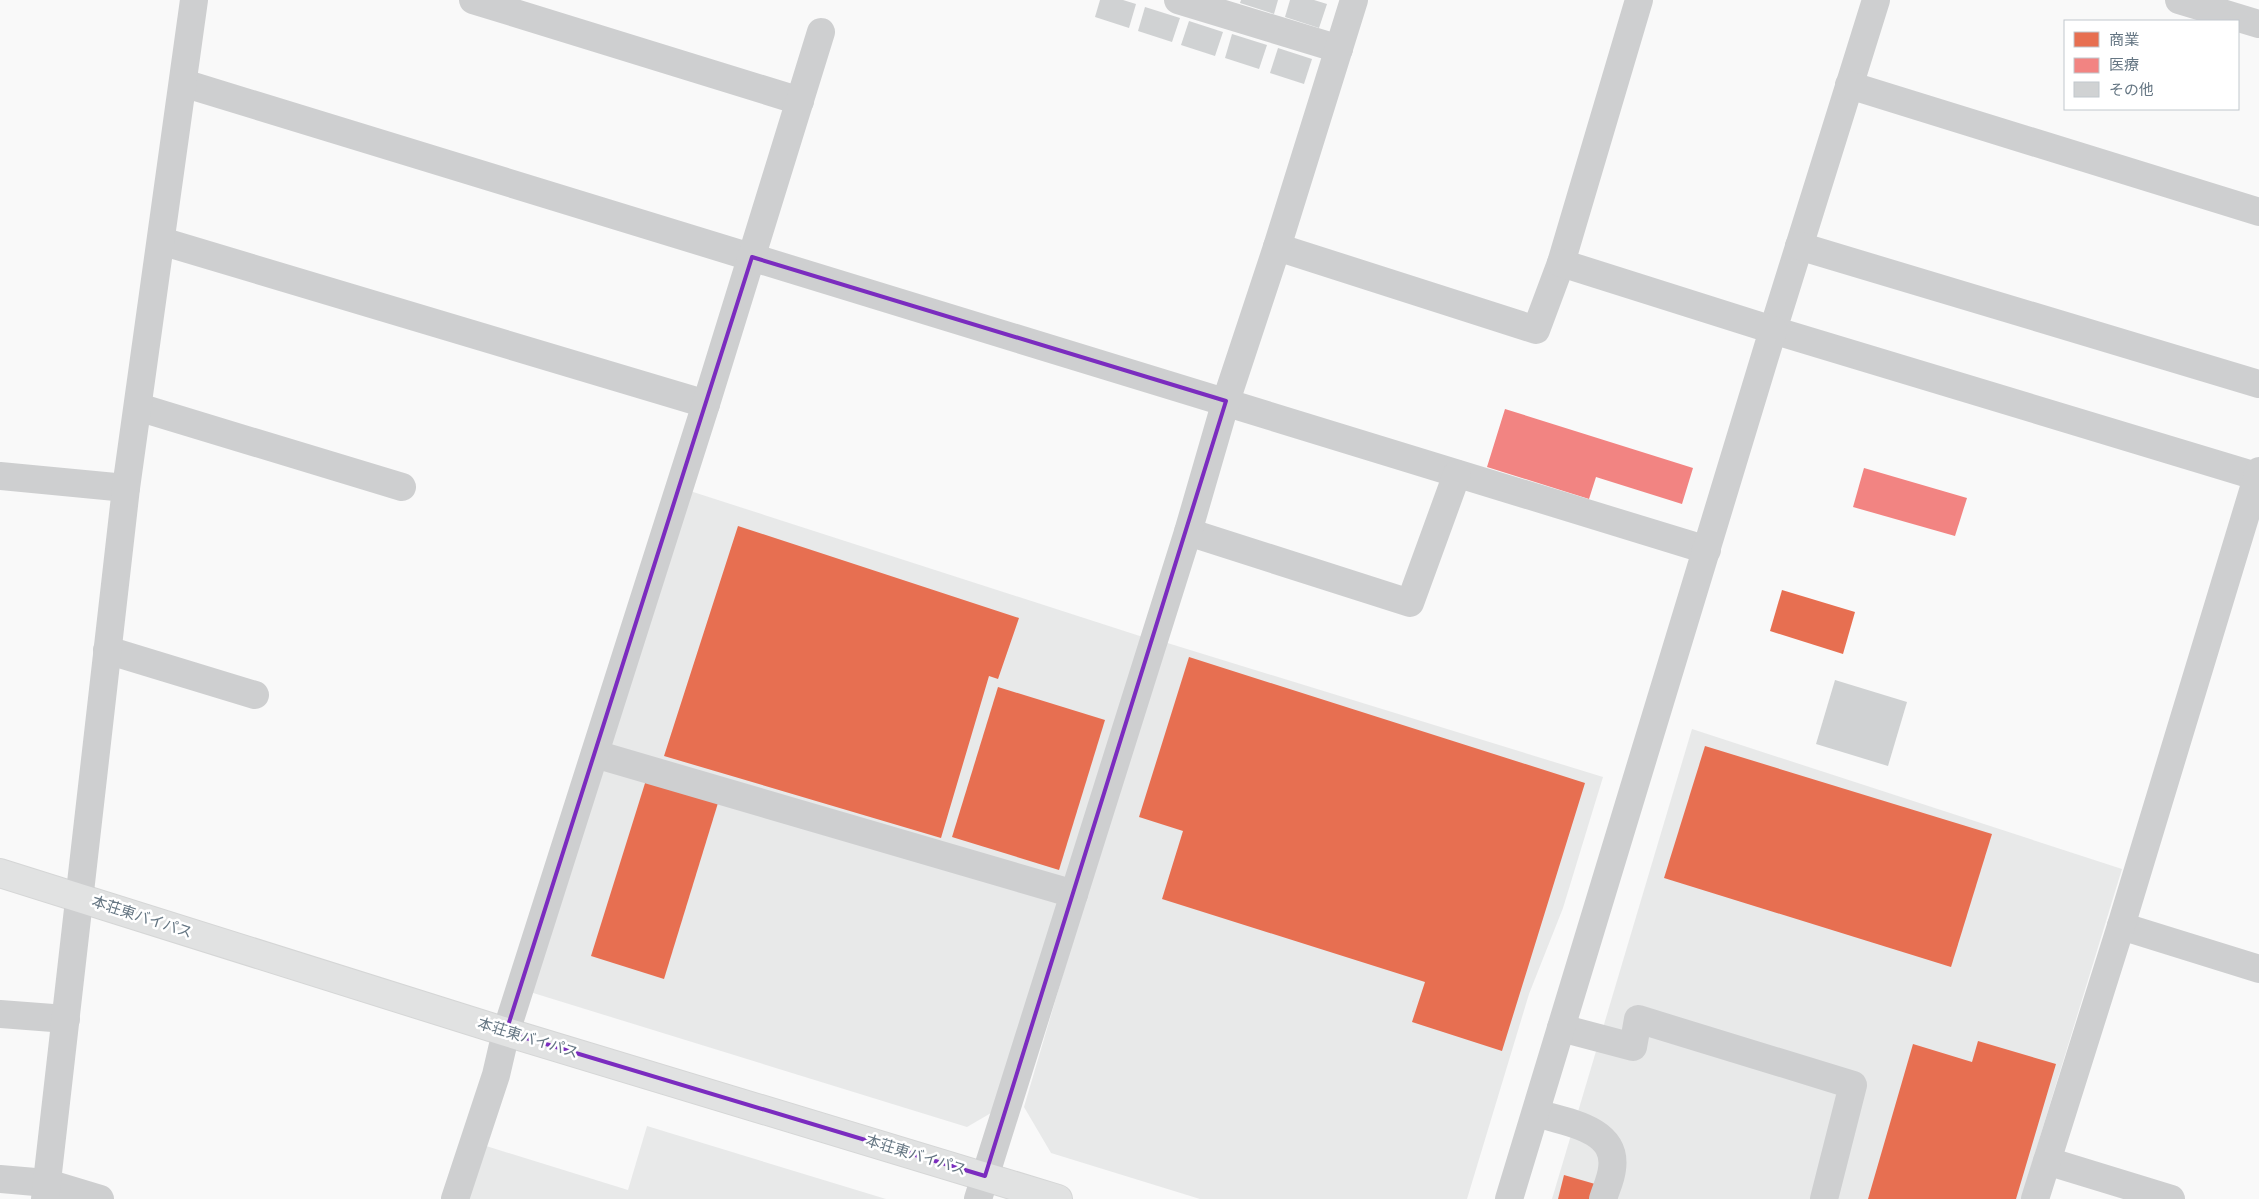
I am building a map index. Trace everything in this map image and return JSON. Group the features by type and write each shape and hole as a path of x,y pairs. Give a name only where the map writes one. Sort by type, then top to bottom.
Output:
{"highway":[{"name":"本荘東バイパス","path":"0,873 506,1032 982,1187 1058,1199"}],"street":[{"path":"46,1191 126,488 194,0"},
{"path":"473,0 800,101"},
{"path":"1178,0 1339,49"},
{"path":"982,1187 1188,532 1226,401 1278,247 1354,0"},
{"path":"1278,247 1536,330 1561,263 1639,0"},
{"path":"1509,1199 1707,550 1772,330 1876,0"},
{"path":"2179,0 2259,24"},
{"path":"455,1199 496,1075 506,1032 706,404 821,32"},
{"path":"183,83 1226,401 1707,550"},
{"path":"1849,85 2259,212"},
{"path":"161,241 706,404"},
{"path":"1799,246 2259,384"},
{"path":"1561,263 1772,330 2258,475 2121,926 2035,1199"},
{"path":"138,407 402,487"},
{"path":"1188,532 1410,603 1457,474"},
{"path":"0,476 126,488"},
{"path":"107,650 256,695"},
{"path":"595,754 1074,894"},
{"path":"2121,926 2259,968"},
{"path":"0,1014 66,1019"},
{"path":"1561,1028 1634,1047 1638,1019 1852,1085 1824,1199"},
{"path":"1536,1113 1589,1129 1609,1145 1612,1156 1612,1170 1603,1199"},
{"path":"2047,1161 2171,1199"},
{"path":"0,1179 46,1191 100,1199"}],"highlighted area":[{"path":"752,257 1226,401 985,1176 506,1032"}],"shaded area":[{"path":"687,490 1146,638 991,1113 967,1127 530,992"},
{"path":"1161,641 1603,777 1563,908 1529,994 1467,1199 1200,1199 1051,1153 1024,1107"},
{"path":"1692,729 2122,869 2021,1199 1552,1199"},
{"path":"647,1126 886,1199 467,1199 483,1145 628,1190"}],"building: 商業":[{"path":"738,526 1019,618 998,679 989,676 941,838 664,756"},
{"path":"1782,590 1855,612 1843,654 1770,631"},
{"path":"1189,657 1585,783 1502,1051 1412,1022 1425,982 1162,899 1183,831 1139,817"},
{"path":"998,687 1105,720 1059,870 952,837"},
{"path":"1705,746 1992,834 1951,967 1664,878"},
{"path":"646,780 718,803 664,979 591,956"},
{"path":"1978,1041 2056,1064 2016,1199 1868,1199 1913,1044 1972,1062"},
{"path":"1564,1175 1595,1184 1591,1199 1558,1199"}],"building: 医療":[{"path":"1505,409 1693,468 1682,504 1596,477 1589,499 1487,467"},
{"path":"1864,468 1967,498 1955,536 1853,507"}],"building: その他":[{"path":"1100,0 1123,0 1136,4 1129,28 1095,17"},
{"path":"1241,0 1278,0 1274,14 1240,3"},
{"path":"1290,0 1314,0 1327,4 1319,28 1285,17"},
{"path":"1145,7 1180,18 1172,42 1138,31"},
{"path":"1189,21 1223,32 1215,56 1181,45"},
{"path":"1232,34 1267,45 1259,69 1225,58"},
{"path":"1278,48 1312,59 1304,84 1270,73"},
{"path":"1835,680 1907,702 1888,766 1816,744"}]}
